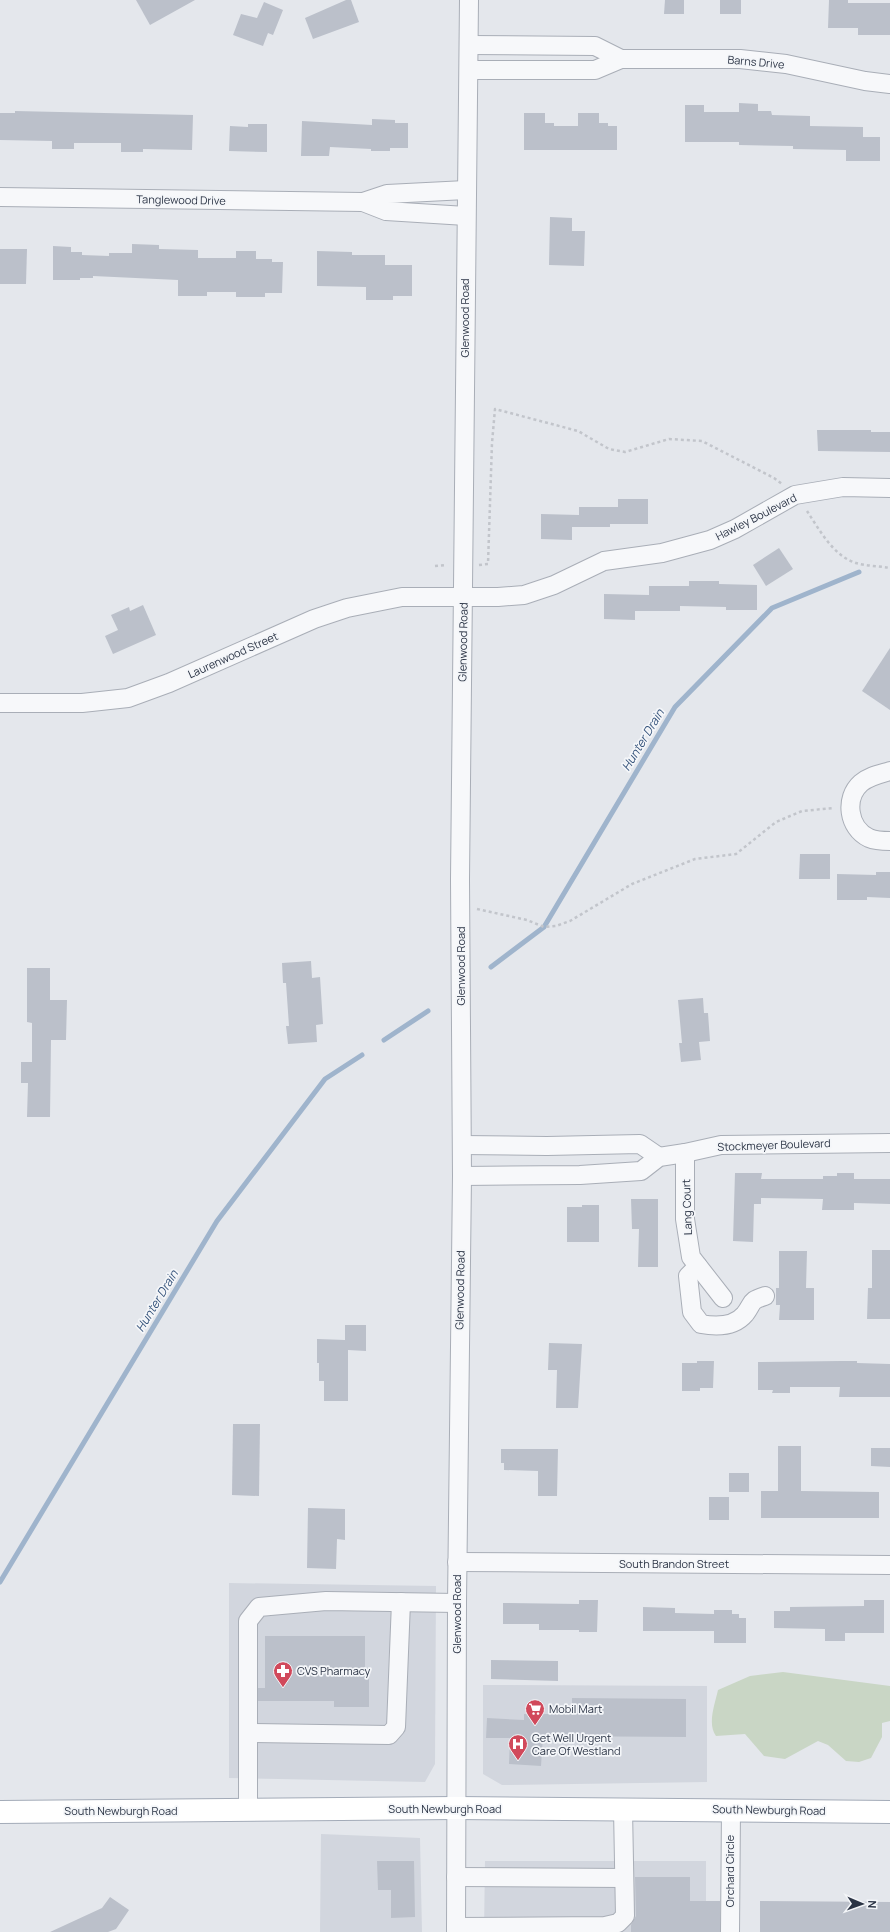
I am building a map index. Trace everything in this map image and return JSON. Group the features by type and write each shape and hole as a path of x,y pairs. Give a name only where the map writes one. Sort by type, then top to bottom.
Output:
{"main road":[{"name":"South Newburgh Road","path":"0,1812 456,1808 731,1809 890,1812"}],"street":[{"name":"Glenwood Road","path":"456,1930 457,1562 462,1176 460,910 469,0"},
{"name":"Barns Drive","path":"469,45 595,46 621,59"},
{"name":"Barns Drive","path":"469,70 595,70 621,59 762,60 865,81 890,84"},
{"name":"Tanglewood Drive","path":"0,198 363,202 386,194 466,190"},
{"name":"Tanglewood Drive","path":"363,202 386,211 466,216"},
{"name":"Hawley Boulevard","path":"464,596 498,597 524,595 554,585 604,561 662,553 696,544 735,529 795,495 843,487 890,488"},
{"name":"Laurenwood Street","path":"0,703 82,703 128,698 169,683 314,619 346,608 402,597 464,596"},
{"path":"890,771 870,777 861,783 854,792 851,806 854,823 860,832 874,840 890,841"},
{"name":"Stockmeyer Boulevard","path":"462,1176 570,1175 641,1171 659,1157 721,1145 890,1143"},
{"path":"462,1145 640,1144 659,1157"},
{"path":"569,1145 570,1175"},
{"name":"Lang Court","path":"685,1153 685,1219 691,1257 723,1298"},
{"path":"698,1266 688,1276 692,1312 701,1324 717,1327 736,1321 745,1314 753,1300 765,1296"},
{"name":"South Brandon Street","path":"457,1562 890,1565"},
{"path":"248,1810 248,1621 259,1607 326,1601 457,1603"},
{"path":"248,1733 389,1735 396,1727 402,1602"},
{"path":"456,1930 605,1926 618,1923 625,1916 623,1809"},
{"name":"Orchard Circle","path":"730,1932 731,1809"},
{"path":"456,1877 624,1878"}],"path":[{"path":"481,565 488,564 492,443 495,409 578,431 609,449 625,452 669,439 702,441 774,478 795,495 832,547 842,556 855,563 890,568"},
{"path":"435,566 448,565"},
{"path":"460,910 478,909 527,920 544,927 556,926 570,921 632,884 695,859 736,854 776,822 802,811 851,806"}],"shaded area":[{"path":"229,1583 436,1586 435,1764 425,1782 229,1778"},
{"path":"483,1685 707,1686 707,1782 502,1785 483,1774"},
{"path":"321,1834 420,1838 422,1932 320,1932"},
{"path":"485,1861 706,1861 706,1932 484,1932"}],"green space":[{"path":"783,1672 890,1686 890,1721 882,1723 882,1737 871,1758 859,1762 846,1761 828,1745 818,1741 785,1759 764,1756 745,1734 716,1736 713,1731 712,1720 718,1690 750,1676"}],"building":[{"path":"136,0 195,0 150,25"},
{"path":"346,0 351,0 359,22 313,39 305,18"},
{"path":"665,0 684,0 684,14 664,14"},
{"path":"720,0 741,0 741,14 720,14"},
{"path":"829,0 848,0 848,3 890,3 890,35 858,35 858,28 828,28"},
{"path":"264,2 283,10 273,35 268,33 263,46 233,35 241,14 257,18"},
{"path":"739,103 758,104 758,111 771,111 772,115 810,116 810,126 863,127 863,137 880,137 880,161 846,161 846,150 793,149 793,146 739,145 739,142 685,142 685,105 704,105 704,112 739,112"},
{"path":"15,111 193,115 192,150 143,149 143,152 121,152 121,143 74,143 74,149 52,149 52,141 0,140 0,113 15,113"},
{"path":"524,113 545,113 545,123 554,123 554,126 578,126 578,113 599,113 599,123 608,123 608,126 617,126 617,150 524,150"},
{"path":"372,119 395,120 395,123 408,123 408,148 390,148 390,151 371,151 371,149 330,147 329,156 301,156 302,121 372,125"},
{"path":"248,124 267,124 267,152 229,151 230,126 248,127"},
{"path":"550,217 572,218 572,231 585,231 584,266 549,265"},
{"path":"132,244 159,245 159,249 198,250 198,258 236,258 236,251 256,251 256,259 272,259 272,262 283,262 282,293 265,293 265,297 236,297 236,292 207,292 207,296 178,296 178,280 93,276 93,278 80,278 80,280 53,280 53,246 71,247 71,252 82,252 82,255 109,256 109,253 132,253"},
{"path":"0,249 27,249 26,284 0,284"},
{"path":"317,251 352,252 352,255 385,255 385,265 412,265 412,296 393,296 393,300 366,300 366,287 317,286"},
{"path":"817,430 871,430 871,432 890,432 890,452 818,451"},
{"path":"618,499 648,499 648,524 610,524 610,527 572,527 572,540 541,539 541,514 579,515 579,507 618,507"},
{"path":"779,548 793,569 766,586 753,565"},
{"path":"689,581 719,581 719,584 757,585 757,610 726,610 726,607 680,606 680,611 635,611 635,620 604,619 604,594 649,595 649,586 689,586"},
{"path":"143,605 156,635 113,654 105,636 118,630 111,615 129,607 130,611"},
{"path":"890,648 890,710 862,691"},
{"path":"800,854 830,854 830,879 799,879"},
{"path":"876,872 890,872 890,898 867,897 867,900 837,900 837,874 876,875"},
{"path":"311,961 312,978 320,977 323,1024 316,1025 317,1042 288,1044 286,1026 289,1026 286,983 283,983 282,963"},
{"path":"27,968 50,968 50,1000 67,1000 66,1040 51,1040 50,1117 27,1117 28,1083 21,1083 21,1062 32,1062 32,1023 27,1022"},
{"path":"703,998 704,1013 708,1013 710,1041 699,1042 701,1060 681,1062 679,1043 682,1043 678,1000"},
{"path":"735,1173 762,1173 761,1179 823,1179 823,1176 837,1176 837,1173 854,1173 854,1179 890,1179 890,1204 854,1203 854,1210 822,1210 823,1199 761,1198 761,1204 754,1204 753,1242 733,1241"},
{"path":"631,1199 658,1199 658,1267 638,1267 639,1229 632,1229"},
{"path":"582,1205 599,1205 599,1242 567,1242 567,1207 582,1207"},
{"path":"872,1250 890,1250 890,1319 867,1319 868,1288 872,1288"},
{"path":"779,1251 807,1251 806,1288 814,1288 814,1320 779,1320 780,1305 776,1305 776,1288 779,1288"},
{"path":"345,1325 366,1325 366,1351 348,1350 348,1401 324,1401 324,1381 319,1381 317,1339 345,1340"},
{"path":"549,1343 582,1344 578,1408 556,1408 557,1370 548,1370"},
{"path":"697,1361 714,1361 713,1388 700,1388 700,1391 682,1391 682,1363 697,1363"},
{"path":"857,1361 857,1363 890,1364 890,1397 839,1397 840,1387 790,1387 790,1393 772,1393 773,1390 758,1390 758,1362"},
{"path":"233,1424 260,1424 259,1496 232,1495"},
{"path":"778,1446 801,1446 801,1491 879,1492 879,1518 761,1518 761,1491 778,1491"},
{"path":"871,1448 890,1448 890,1467 871,1466"},
{"path":"501,1449 558,1449 557,1496 538,1496 538,1471 504,1470 504,1463 501,1463"},
{"path":"729,1473 749,1473 749,1492 729,1492"},
{"path":"709,1497 729,1497 729,1520 709,1520"},
{"path":"308,1508 345,1509 345,1540 337,1539 336,1569 307,1568"},
{"path":"579,1600 598,1600 597,1632 579,1632 579,1630 539,1630 539,1624 503,1624 503,1603 579,1604"},
{"path":"864,1600 884,1600 884,1633 845,1633 845,1641 825,1641 825,1629 774,1628 774,1611 790,1611 790,1607 864,1606"},
{"path":"643,1607 675,1608 675,1613 714,1614 714,1610 732,1610 732,1614 739,1614 739,1618 746,1618 746,1643 714,1643 714,1631 643,1631"},
{"name":"CVS Pharmacy","path":"265,1636 365,1636 365,1668 369,1668 369,1707 334,1707 334,1701 258,1701 258,1688 265,1688"},
{"path":"491,1660 558,1661 558,1681 491,1679"},
{"path":"572,1698 686,1699 686,1737 543,1736 541,1766 509,1764 510,1738 486,1738 487,1718 524,1720 524,1714 572,1714"},
{"path":"377,1861 414,1861 415,1917 391,1918 391,1890 378,1890"},
{"path":"635,1877 690,1877 690,1901 720,1901 720,1932 631,1932 631,1925 636,1916"},
{"path":"110,1897 129,1910 116,1929 108,1932 50,1932 102,1908"},
{"path":"760,1901 890,1902 890,1932 760,1932"}],"waterway":[{"name":"Hunter Drain","path":"491,967 544,927 675,707 772,608 859,572"},
{"name":"Hunter Drain","path":"384,1040 428,1011"},
{"name":"Hunter Drain","path":"0,1582 217,1221 325,1079 362,1055"}],"place":[{"name":"CVS Pharmacy","path":"283,1688"},
{"name":"Mobil Mart","path":"535,1726"},
{"name":"Get Well Urgent Care Of Westland","path":"518,1761"}]}
